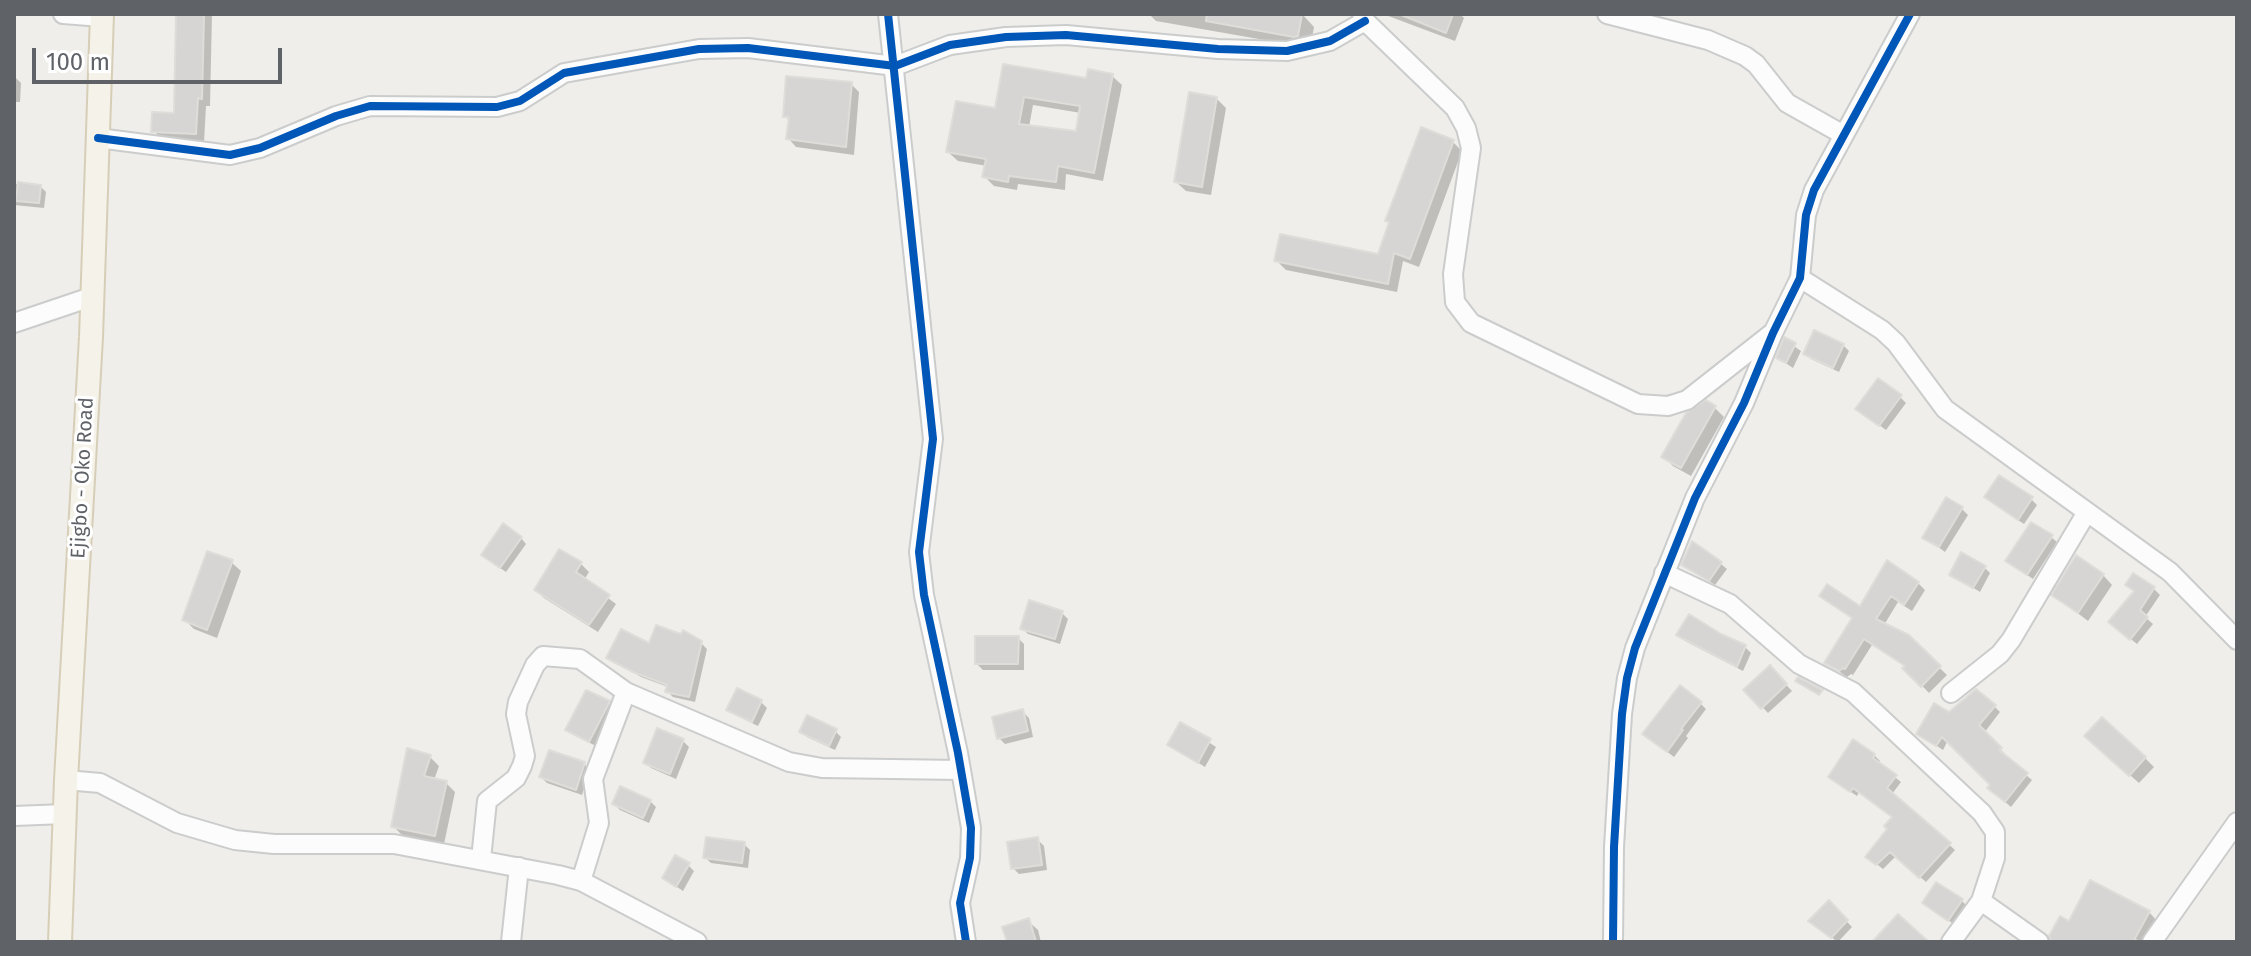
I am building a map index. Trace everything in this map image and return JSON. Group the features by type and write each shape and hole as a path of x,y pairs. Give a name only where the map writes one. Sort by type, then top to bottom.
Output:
{"main road":[{"name":"Ejigbo - Oko Road","path":"60,942 90,353 102,16"}],"street":[{"path":"63,14 102,16"},
{"path":"888,14 933,439 919,552 924,595 971,828 970,858 960,903 966,942"},
{"path":"1607,14 1708,40 1745,56 1756,64 1787,103 1842,134"},
{"path":"1613,942 1614,847 1627,678 1635,648 1695,498 1744,403 1800,278 1806,215 1814,190 1910,14"},
{"path":"98,138 230,155 260,148 336,116 370,106 497,107 520,101 564,73 699,49 748,48 895,66 950,45 1006,37 1066,35 1218,49 1287,51 1330,41 1363,18 1455,108 1466,128 1471,148 1453,274 1455,302 1471,323 1638,404 1668,406 1687,400 1773,333"},
{"path":"1800,278 1882,330 1896,343 1945,409 2170,572 2237,640"},
{"path":"14,323 91,297"},
{"path":"1951,693 2000,654 2011,640 2087,512"},
{"path":"1664,573 1730,604 1799,664 1853,692 1982,813 1995,832 1995,858 1981,901 1951,942"},
{"path":"481,859 487,801 516,778 522,766 525,756 516,714 518,702 535,665 543,656 580,659 626,692 789,762 822,768 961,770"},
{"path":"581,881 599,823 593,779 626,692"},
{"path":"66,780 100,783 177,823 235,840 274,844 394,844 581,881 697,942"},
{"path":"14,816 65,814"},
{"path":"2152,942 2237,822"},
{"path":"511,942 519,867"},
{"path":"1981,901 2039,942"}],"building":[{"path":"176,14 204,14 202,99 198,98 196,134 151,132 152,112 174,113"},
{"path":"1207,14 1302,14 1298,36 1294,37 1206,21"},
{"path":"1399,14 1453,14 1446,33"},
{"path":"1003,64 1086,78 1088,69 1113,74 1094,173 1058,166 1056,182 1009,176 1008,182 982,177 986,159 946,152 956,101 995,108","holes":["1024,97 1080,106 1076,131 1019,124"]},
{"path":"786,76 852,82 846,147 786,139 789,117 783,117"},
{"path":"1189,92 1217,97 1202,187 1174,182"},
{"path":"1421,127 1454,140 1410,259 1394,253 1388,284 1274,261 1280,234 1378,254 1389,222 1385,221"},
{"path":"18,182 41,185 39,203 16,201"},
{"path":"1814,330 1844,344 1833,368 1803,354"},
{"path":"1784,337 1796,343 1786,363 1776,358"},
{"path":"1878,378 1902,395 1879,426 1855,409"},
{"path":"1706,400 1716,406 1681,468 1661,457 1686,413"},
{"path":"1999,475 2033,497 2018,520 1984,497"},
{"path":"1946,497 1963,507 1939,547 1922,538"},
{"path":"2031,522 2053,535 2027,575 2005,561"},
{"path":"503,523 522,537 500,568 481,555"},
{"path":"1692,541 1722,562 1709,581 1681,565"},
{"path":"559,549 582,562 576,572 610,595 589,625 534,590"},
{"path":"207,551 233,560 207,630 182,620"},
{"path":"1961,552 1986,566 1973,588 1949,575"},
{"path":"2076,555 2104,574 2078,613 2051,595"},
{"path":"1887,560 1919,582 1904,605 1891,596 1876,619 1909,635 1941,666 1921,687 1902,668 1905,666 1864,639 1845,669 1839,671 1824,663 1852,618 1819,596 1827,584 1860,606"},
{"path":"2133,573 2155,587 2140,610 2148,617 2130,640 2108,622 2134,591 2125,585"},
{"path":"1029,600 1063,611 1055,639 1020,629"},
{"path":"1689,614 1746,645 1737,667 1676,635"},
{"path":"656,625 681,634 683,630 702,641 689,697 665,692 667,685 606,658 621,629 649,643"},
{"path":"975,636 1019,636 1018,664 975,664"},
{"path":"1770,665 1787,684 1761,709 1743,690"},
{"path":"1798,677 1823,690 1819,695 1795,681"},
{"path":"1680,685 1702,702 1667,752 1642,734"},
{"path":"737,688 762,700 752,722 726,710"},
{"path":"1976,689 1996,705 1979,725 2002,748 1999,750 2028,773 2005,802 1987,788 1990,785 1942,737 1936,746 1916,734 1934,703 1949,712"},
{"path":"586,690 610,701 589,742 565,730"},
{"path":"1023,709 1028,731 997,739 992,717"},
{"path":"807,715 837,729 829,746 799,732"},
{"path":"2102,717 2146,757 2129,776 2084,736"},
{"path":"1180,722 1211,739 1198,763 1167,745"},
{"path":"657,728 684,739 670,774 643,763"},
{"path":"1853,739 1897,775 1887,788 1951,843 1919,878 1890,852 1876,865 1865,857 1887,829 1884,826 1892,817 1853,788 1850,792 1828,777"},
{"path":"407,748 431,755 424,776 447,781 435,836 391,827"},
{"path":"549,750 585,762 576,790 539,777"},
{"path":"620,786 651,800 643,818 612,804"},
{"path":"706,837 745,842 742,863 703,858"},
{"path":"1038,837 1042,865 1011,869 1007,842"},
{"path":"675,855 690,863 676,887 662,878"},
{"path":"2090,880 2150,911 2133,942 2051,942 2049,936 2060,916 2069,921"},
{"path":"1936,882 1963,899 1948,921 1922,903"},
{"path":"1829,900 1848,920 1831,938 1808,921"},
{"path":"1898,914 1929,942 1872,942"},
{"path":"1029,918 1036,942 1007,942 1002,927"}],"cycle path":[{"path":"888,14 933,439 919,552 924,595 971,828 970,858 960,903 966,942"},
{"path":"1613,942 1614,847 1622,714 1635,648 1695,498 1744,403 1800,278 1806,215 1814,190 1910,14"},
{"path":"98,138 230,155 260,148 336,116 370,106 497,107 520,101 564,73 699,49 748,48 895,66 950,45 1006,37 1066,35 1218,49 1287,51 1330,41 1365,21"}]}
